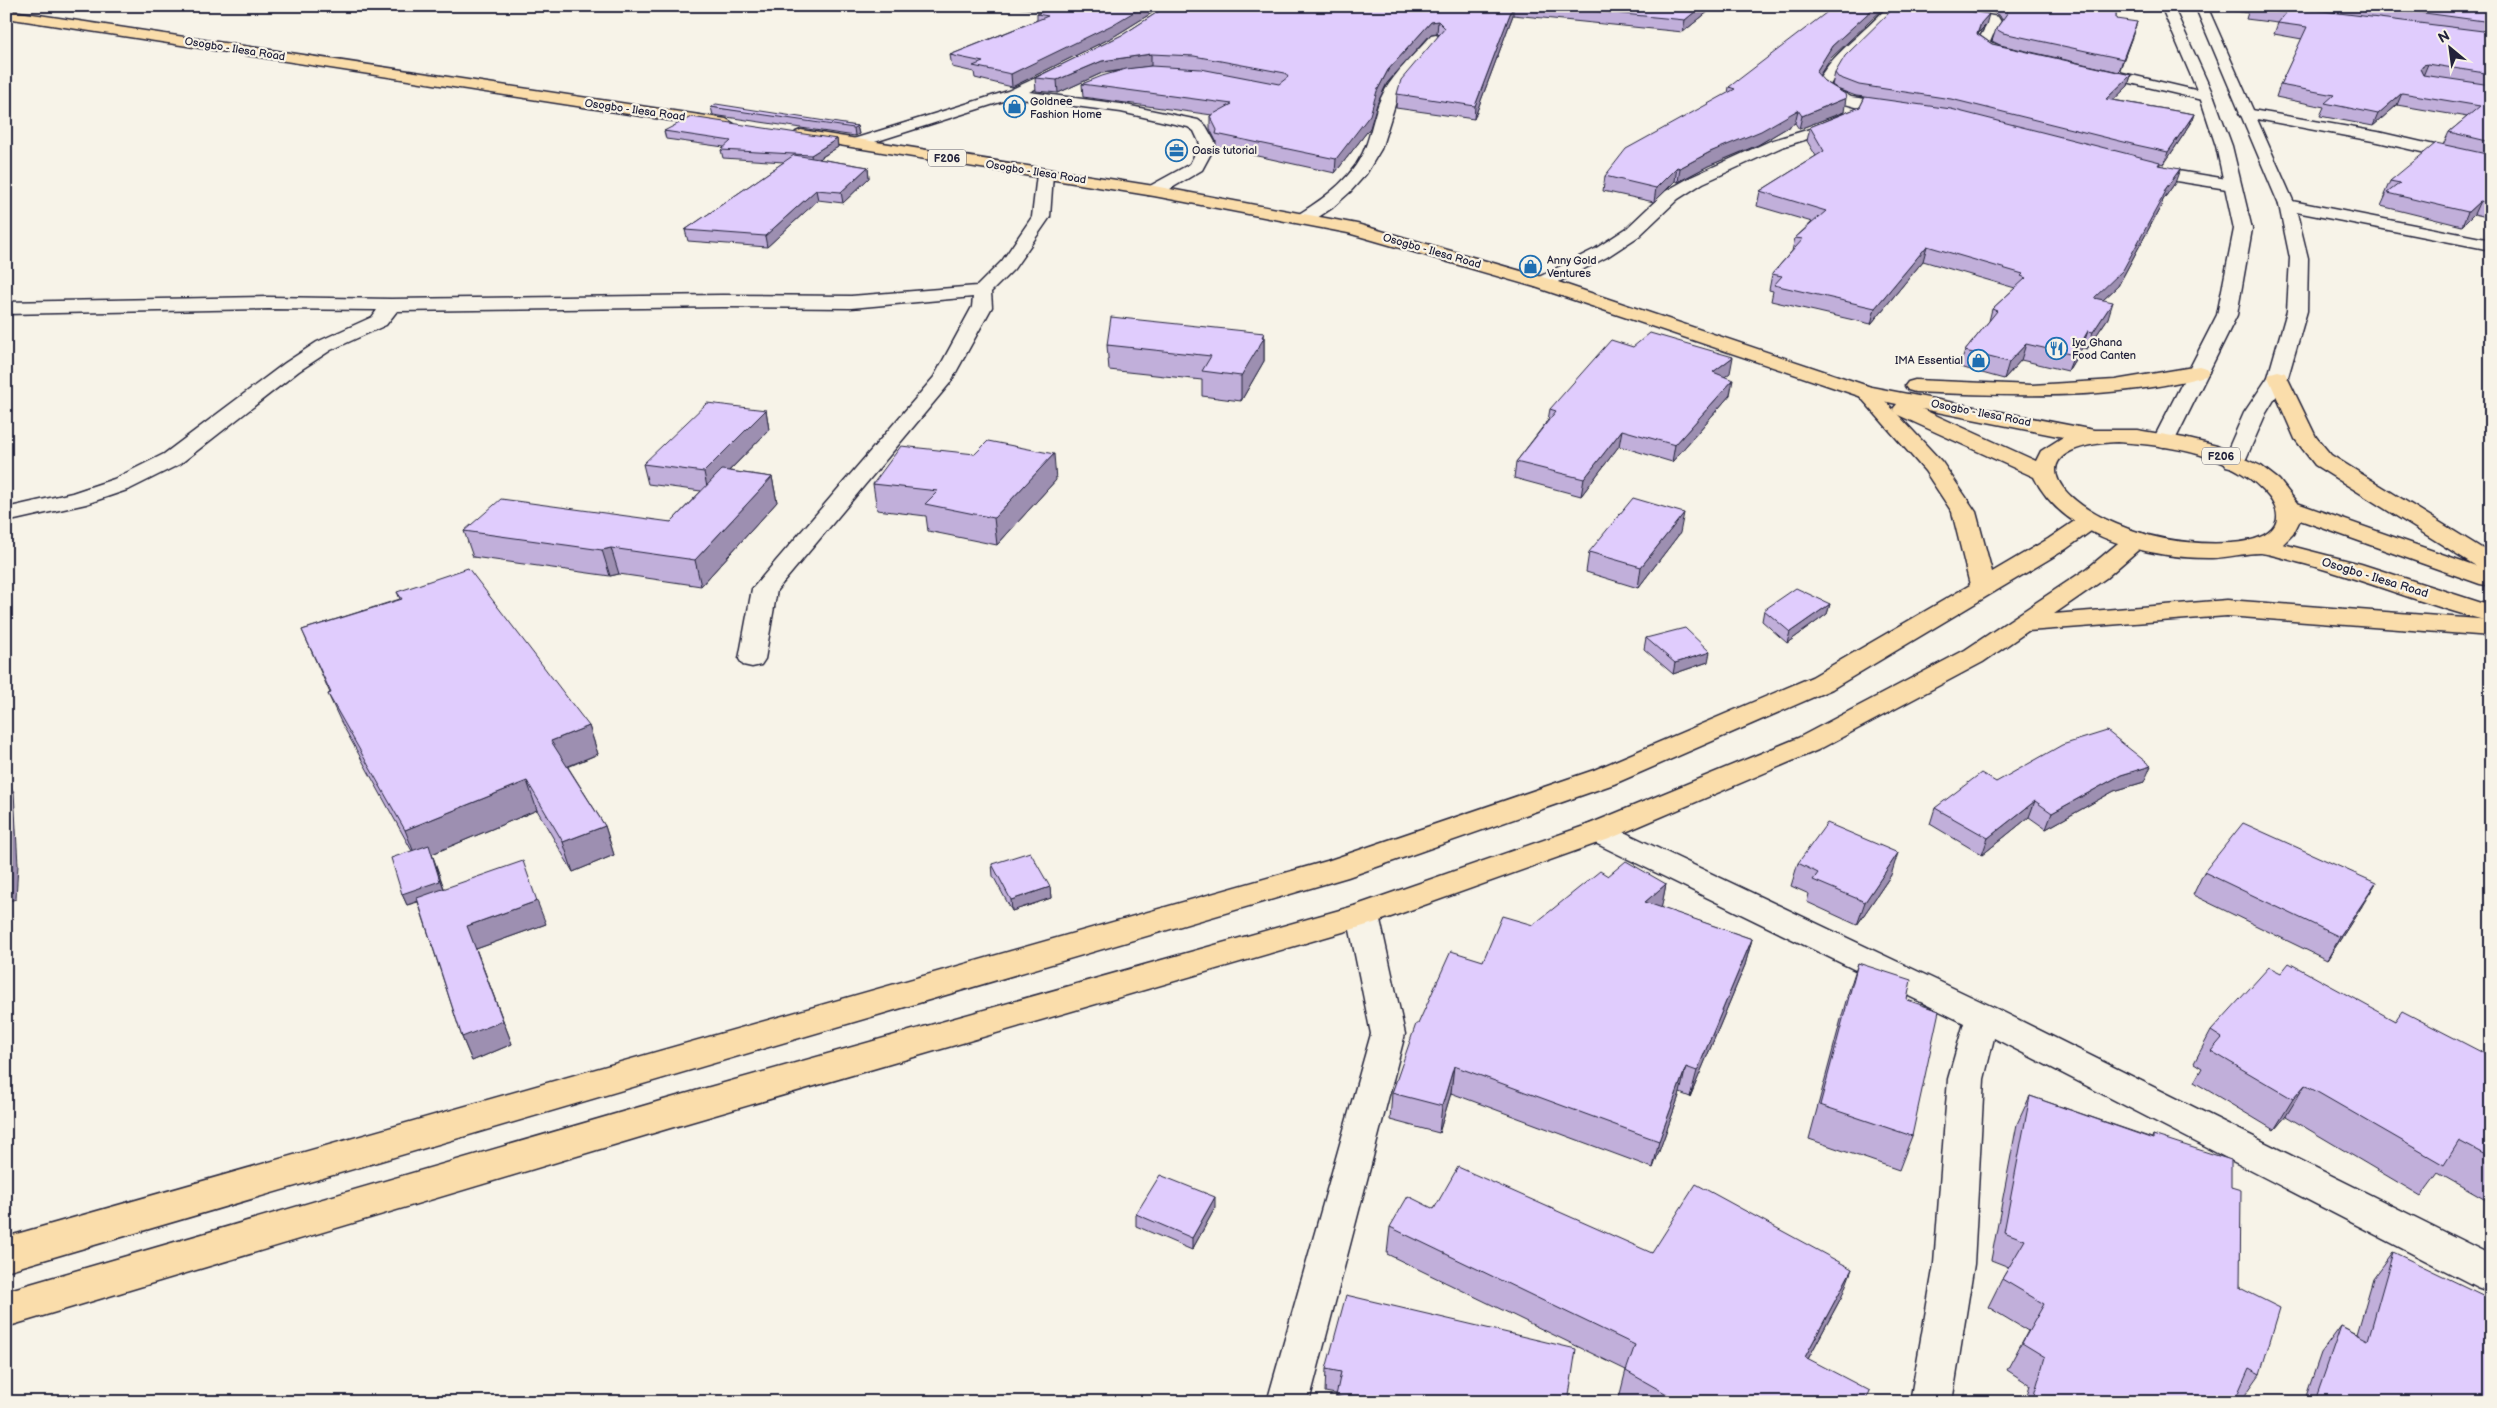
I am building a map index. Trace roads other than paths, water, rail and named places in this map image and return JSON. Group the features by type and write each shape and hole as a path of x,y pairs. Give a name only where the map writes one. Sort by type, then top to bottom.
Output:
{"main road":[{"name":"Osogbo - Ilesa Road","path":"6,14 741,126"},
{"name":"Osogbo - Ilesa Road","path":"789,133 1154,191 1351,228 1542,283 1866,392 2095,436"},
{"path":"1828,380 1918,387 2032,392 2115,386 2200,372"},
{"path":"2278,377 2306,438 2323,460 2491,565"},
{"name":"Osogbo - Ilesa Road","path":"1866,392 2044,473"},
{"path":"1866,392 1934,467 1964,512 1982,587"},
{"name":"F206","path":"2044,473 2045,463 2051,453 2062,446 2095,436 2132,436 2164,440 2212,452 2234,461 2269,484 2281,496 2288,508"},
{"path":"2044,473 2048,485 2057,497 2090,521 2137,539 2164,546 2216,551 2259,545 2275,538 2284,530 2289,519 2288,508 2491,579"},
{"path":"6,1254 1337,869 1604,777 1822,683 2057,544 2090,521"},
{"path":"6,1309 667,1114 1363,915 1598,832 1808,744 1974,656 2097,573 2137,539"},
{"name":"Osogbo - Ilesa Road","path":"2259,545 2352,570 2491,614"},
{"path":"2021,624 2227,608 2491,628"}],"street":[{"path":"1912,8 1895,6 1848,49 1825,78 1822,86 1827,91 1850,103 1916,110"},
{"path":"2164,440 2200,372 2227,314 2243,229 2224,146 2207,97 2167,6"},
{"path":"2201,6 2287,206 2299,258 2297,302 2278,377 2255,413 2234,461"},
{"path":"2235,6 2300,14"},
{"path":"1937,11 1977,15 1993,20 1996,24 1987,34 1982,44 1995,50 2025,56"},
{"path":"1304,218 1345,191 1357,175 1372,150 1387,102 1400,78 1436,39"},
{"path":"856,143 1013,94 1078,62"},
{"path":"2078,67 2207,97"},
{"path":"1059,101 1084,88"},
{"path":"1013,94 1121,108 1192,123 1204,134 1208,144 1196,167 1154,191"},
{"path":"1121,108 1138,100"},
{"path":"1542,283 1601,253 1633,232 1672,195 1697,180 1776,144 1815,132 1851,116 1854,109 1850,103"},
{"path":"2246,113 2351,132 2491,162"},
{"path":"2122,161 2176,176 2233,185"},
{"path":"6,308 268,303 391,305 722,301 851,302 982,291 1008,265 1041,217 1045,174"},
{"path":"2287,206 2491,245"},
{"path":"752,659 757,624 766,589 943,379 982,307 982,291"},
{"path":"6,515 78,499 113,487 172,459 292,367 324,346 379,321 391,305"},
{"path":"1598,832 1982,1017 2491,1275"},
{"path":"1288,1402 1388,1034 1363,915"},
{"path":"1931,1402 1954,1264 1966,1079 1982,1017"}],"place":[{"name":"Goldnee Fashion Home","path":"1014,107"},
{"name":"Oasis tutorial","path":"1176,150"},
{"name":"Anny Gold Ventures","path":"1531,266"},
{"name":"Iya Ghana Food Canten","path":"2056,348"},
{"name":"IMA Essential","path":"1979,360"}]}
